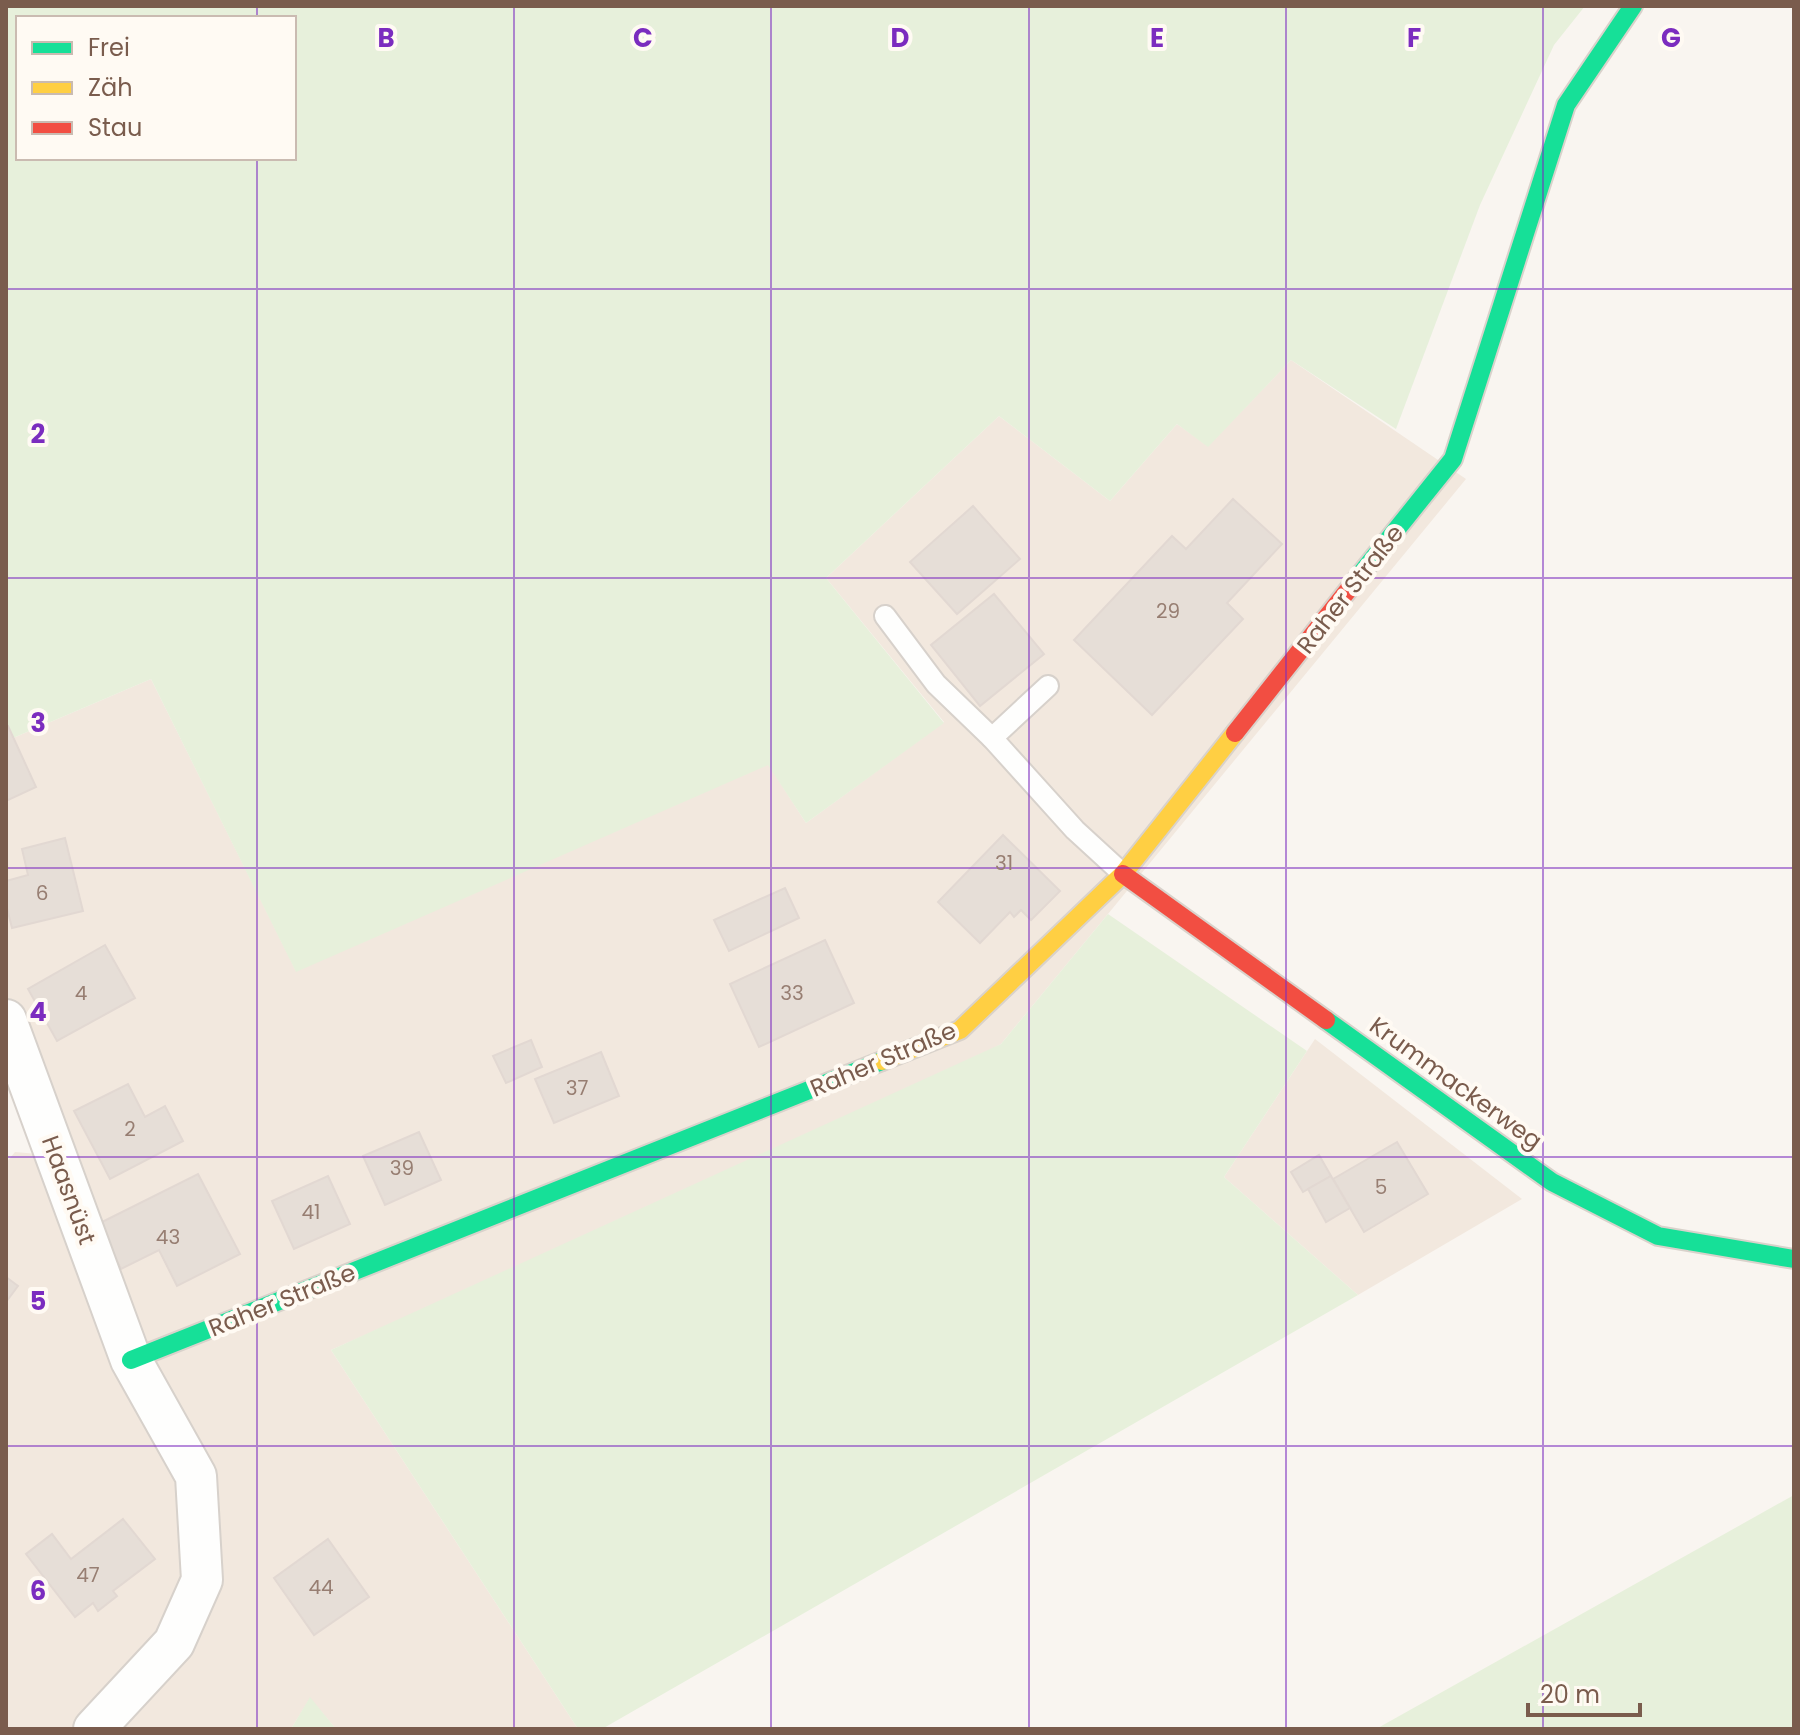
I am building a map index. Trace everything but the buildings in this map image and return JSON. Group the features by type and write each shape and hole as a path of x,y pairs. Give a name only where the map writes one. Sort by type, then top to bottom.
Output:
{"street":[{"name":"Raher Straße","path":"131,1360 960,1030 1123,874 1453,459 1566,105 1633,6"},
{"name":"Krummackerweg","path":"1123,874 1552,1182 1658,1236 1794,1259"},
{"name":"Haasnüst","path":"6,1020 131,1360"},
{"path":"94,1729 174,1643 202,1580 196,1476 131,1360"}],"lane":[{"path":"885,616 936,684 992,738 1075,830 1123,874"},
{"path":"992,738 1048,686"}],"shaded area":[{"path":"1291,360 1466,479 1001,1044 905,1096 331,1350 578,1729 336,1729 310,1698 291,1729 6,1729 6,1163 15,1152 49,1155 6,1060 6,741 151,679 296,971 768,764 806,823 944,722 826,578 999,416 1110,501 1177,424 1208,446"},
{"path":"1315,1039 1522,1199 1358,1295 1224,1177"}],"green space":[{"path":"6,6 1585,6 1554,45 1480,205 1396,429 1291,360 1208,447 1177,424 1110,501 999,416 826,578 944,723 806,823 768,765 296,972 151,679 6,741"},
{"path":"1108,914 1307,1051 1224,1177 1358,1295 602,1729 578,1729 331,1350 1001,1044"},
{"path":"1794,1495 1794,1729 1376,1729"},
{"path":"310,1697 336,1729 291,1729"}],"traffic: fast":[{"path":"1360,575 1453,459 1566,105 1633,6"},
{"path":"1326,1020 1552,1182 1658,1236 1794,1259"},
{"path":"131,1360 882,1061"}],"traffic: slow":[{"path":"882,1061 960,1030 1123,874 1235,733"}],"traffic: jam":[{"path":"1235,733 1360,575"},
{"path":"1123,874 1326,1020"}]}
